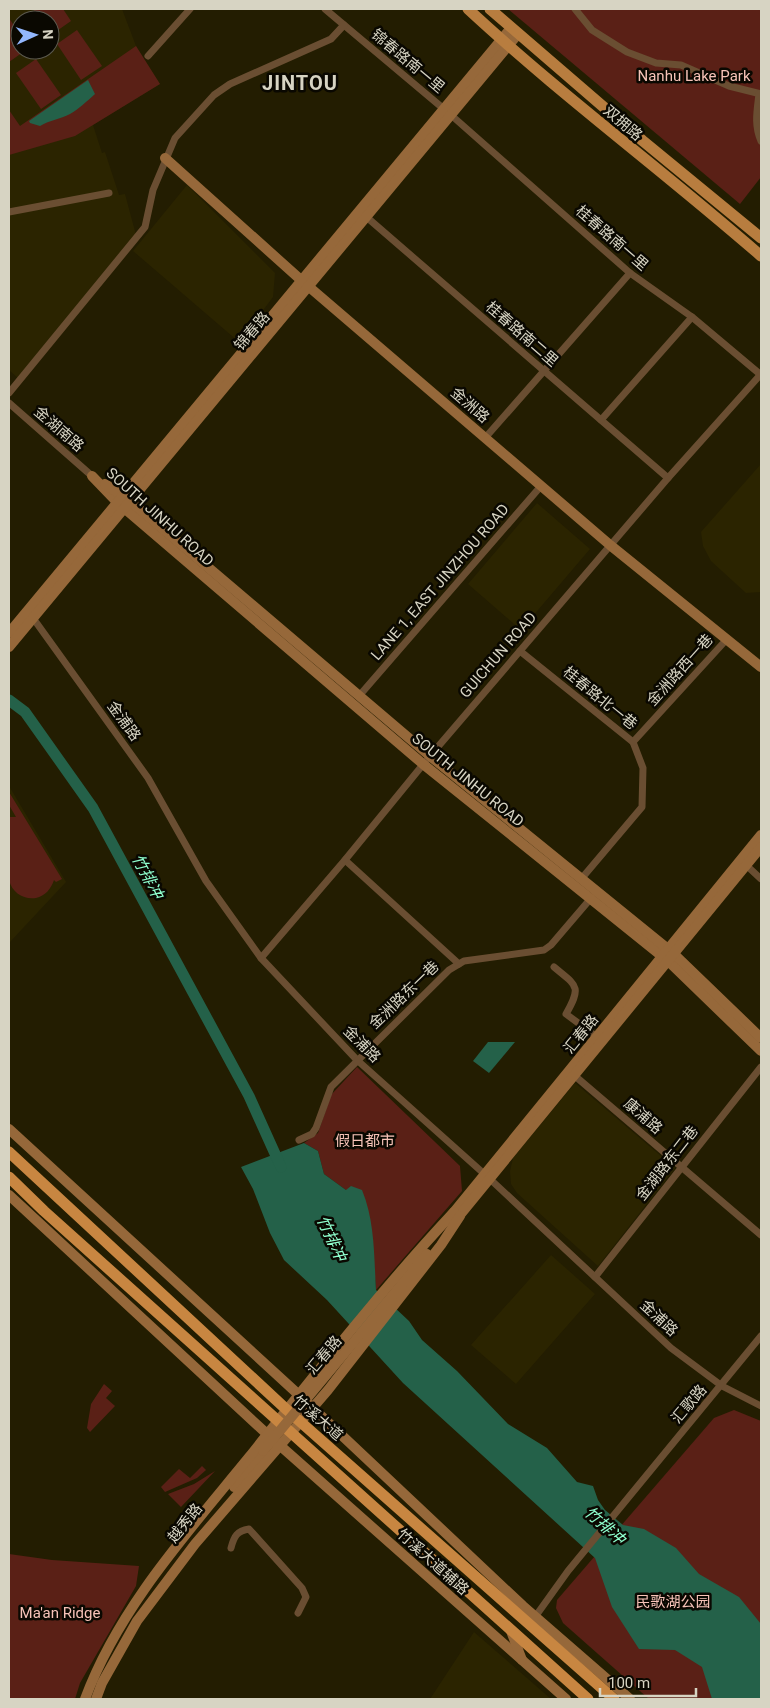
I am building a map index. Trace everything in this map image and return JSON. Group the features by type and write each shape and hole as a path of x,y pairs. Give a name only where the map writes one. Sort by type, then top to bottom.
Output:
{"highway":[{"name":"竹溪大道","path":"9,1152 300,1422 546,1639 616,1694"},
{"name":"竹溪大道","path":"9,1177 277,1421 588,1699"}],"main road":[{"name":"双拥路","path":"468,9 505,43 761,256"},
{"name":"双拥路","path":"490,9 643,141 761,238"},
{"name":"锦春路","path":"11,640 514,31"},
{"name":"金洲路","path":"165,158 305,284 610,545 761,667"},
{"name":"SOUTH JINHU ROAD","path":"92,476 359,696 426,760 582,878 594,894"},
{"name":"锦春路","path":"11,640 33,618 124,502"},
{"name":"SOUTH JINHU ROAD","path":"124,502 426,760 594,894 761,1038"},
{"name":"汇春路","path":"263,1451 427,1254 457,1214 575,1076 761,835"},
{"name":"汇春路","path":"488,1177 598,1037 761,847"},
{"name":"SOUTH JINHU ROAD","path":"668,956 761,1051"},
{"path":"9,1129 299,1395 312,1410 623,1699"},
{"name":"竹溪大道辅路","path":"9,1195 280,1446 566,1699"},
{"path":"96,1699 128,1614 184,1538 277,1421 394,1281 457,1214"},
{"path":"85,1699 117,1643 137,1621 195,1544 312,1410 404,1292 457,1214"},
{"name":"越秀路","path":"117,1643 133,1616 186,1544 263,1451"},
{"path":"523,1606 546,1639"},
{"path":"511,1631 523,1662"},
{"path":"616,1694 630,1699"}],"street":[{"path":"148,56 190,9"},
{"name":"锦春路南一里","path":"324,9 447,112"},
{"path":"575,9 592,30 627,52 656,62 681,65 729,86 760,94 756,118 757,131 761,141"},
{"path":"9,393 145,227 153,190 175,138 214,95 230,84 331,39 344,25"},
{"name":"桂春路南一里","path":"447,112 630,273 692,317 761,375"},
{"path":"9,212 109,192"},
{"name":"桂春路南二里","path":"362,214 668,478"},
{"path":"485,438 630,273"},
{"path":"601,420 692,317"},
{"name":"GUICHUN ROAD","path":"261,958 345,860 426,760 610,545 761,375"},
{"name":"金湖南路","path":"9,403 92,476"},
{"name":"LANE 1, EAST JINZHOU ROAD","path":"359,696 541,486"},
{"name":"金浦路","path":"33,618 148,778 206,881 261,958 357,1060 488,1177 671,1348 722,1386 761,1406"},
{"name":"金洲路西一巷","path":"633,742 727,639"},
{"name":"桂春路北一巷","path":"520,651 633,742 644,768 642,807 582,878"},
{"path":"345,860 459,964"},
{"path":"746,865 761,879"},
{"name":"金洲路东一巷","path":"300,1140 312,1134 316,1128 331,1087 440,977 459,964 473,959 544,950 552,945 594,894"},
{"path":"554,967 571,981 576,989 576,996 566,1014 598,1037"},
{"name":"金湖路东二巷","path":"595,1277 761,1067"},
{"name":"康浦路","path":"575,1076 761,1235"},
{"name":"汇歌路","path":"535,1617 568,1571 722,1386 761,1336"},
{"path":"231,1548 234,1536 240,1530 249,1529 302,1588 306,1597 298,1614"}],"shaded area":[{"path":"9,9 122,9 136,46 160,84 93,125 102,153 105,152 119,195 125,194 136,235 18,378 9,370"},
{"path":"187,185 275,273 273,297 239,342 133,251"},
{"path":"761,464 761,592 746,593 711,561 703,546 701,532"},
{"path":"537,503 590,549 521,630 468,584"},
{"path":"9,786 66,882 9,943"},
{"path":"575,1083 675,1168 598,1266 517,1193 511,1184 510,1171 513,1158"},
{"path":"551,1255 595,1294 516,1384 471,1345"},
{"path":"474,1632 551,1699 430,1699"}],"green space":[{"path":"63,9 71,21 60,29 60,10 34,10"},
{"name":"Nanhu Lake Park","path":"508,9 761,9 761,177 740,204"},
{"path":"9,18 10,60 12,60 9,62"},
{"path":"77,30 102,66 81,80 60,48 60,42"},
{"path":"136,46 160,84 75,136 9,155 9,110 20,126"},
{"path":"37,60 61,95 41,109 16,73"},
{"path":"9,792 62,879 56,882 54,880 47,892 36,898 27,898 19,895 13,889 9,880 7,859 9,817 16,817 9,805"},
{"name":"假日都市","path":"357,1067 460,1166 462,1191 376,1290 372,1239 346,1190 324,1174 318,1151 304,1143 318,1133 331,1095"},
{"path":"104,1384 112,1391 106,1398 115,1406 90,1432 87,1428 91,1404"},
{"name":"民歌湖公园","path":"734,1410 761,1421 761,1699 649,1699 563,1623 556,1608 557,1600 714,1418"},
{"path":"202,1466 206,1470 197,1478 165,1492 161,1487 179,1469 190,1478"},
{"path":"215,1471 181,1507 168,1494 194,1484"},
{"name":"Ma'an Ridge","path":"9,1554 52,1560 139,1566 136,1586 80,1683 75,1699 9,1699"}],"water":[{"path":"88,80 95,94 77,110 40,126 30,123 29,121"},
{"path":"488,1042 515,1042 489,1073 473,1061"},
{"path":"304,1143 318,1151 324,1174 346,1190 351,1186 362,1190 372,1227 376,1290 409,1321 422,1340 457,1371 508,1424 547,1448 577,1482 593,1486 598,1500 605,1510 623,1525 644,1529 676,1548 699,1574 739,1597 761,1624 761,1699 712,1699 702,1667 675,1650 639,1649 612,1607 595,1558 403,1383 327,1300 284,1260 270,1233 253,1189 241,1167"}],"waterway":[{"name":"竹排冲","path":"9,700 25,712 93,808 249,1096 281,1167"}],"district":[{"name":"JINTOU","path":"300,83"}]}
